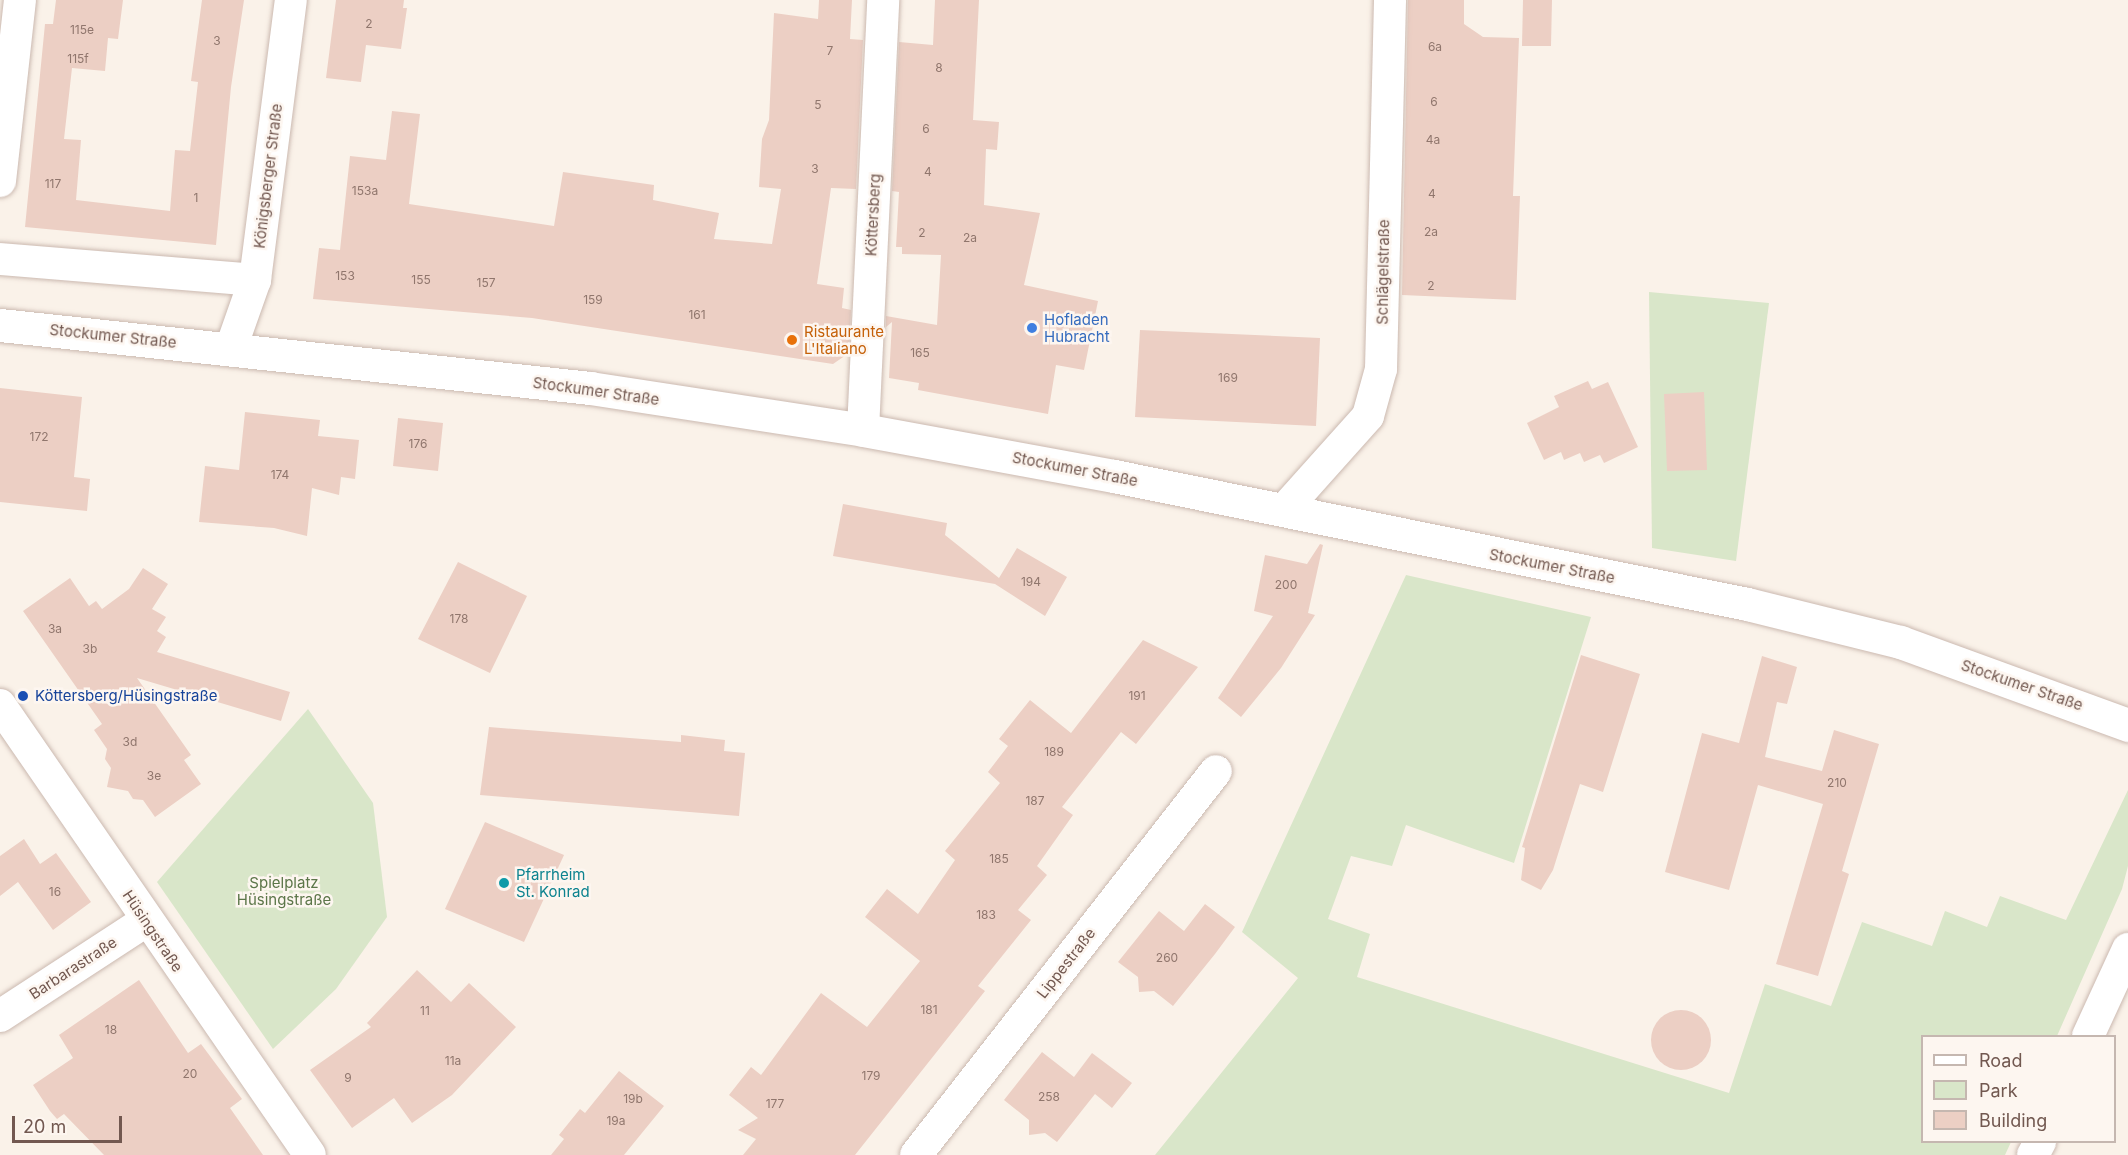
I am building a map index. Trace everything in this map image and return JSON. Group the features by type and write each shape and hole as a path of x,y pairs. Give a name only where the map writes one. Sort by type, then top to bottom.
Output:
{"main road":[{"name":"Stockumer Straße","path":"0,325 590,388 862,430 1284,510 1747,604 1900,642 2128,725"}],"street":[{"path":"0,181 20,0"},
{"name":"Königsberger Straße","path":"231,348 255,280 291,0"},
{"name":"Köttersberg","path":"862,430 883,0"},
{"name":"Schlägelstraße","path":"1284,510 1368,416 1381,369 1390,0"},
{"path":"0,259 255,280"},
{"name":"Hüsingstraße","path":"0,705 146,921 310,1155"},
{"name":"Lippestraße","path":"916,1155 1216,771"},
{"name":"Barbarastraße","path":"0,1016 146,921"},
{"path":"2088,1035 2128,949"}],"green space":[{"path":"1649,292 1769,303 1736,561 1652,548"},
{"path":"1406,575 1591,617 1514,863 1406,825 1392,866 1351,856 1328,919 1370,934 1357,977 1729,1093 1765,984 1831,1006 1862,922 1932,946 1945,911 1987,927 2000,896 2066,920 2128,790 2128,866 2122,889 2057,1035 1921,1035 1921,1143 2011,1143 2005,1155 1155,1155 1298,978 1242,932"},
{"name":"Spielplatz Hüsingstraße","path":"308,709 373,803 387,917 336,989 273,1049 157,882"}],"building":[{"path":"56,0 123,0 118,39 108,38 105,71 72,68 64,139 81,140 76,200 170,211 175,150 190,151 198,82 191,81 202,0 244,0 231,87 216,245 25,227 45,24 53,24"},
{"path":"336,0 404,0 403,8 407,8 401,49 366,45 361,82 326,78"},
{"path":"819,0 852,0 850,39 863,40 856,189 831,188 817,284 844,288 842,308 851,310 849,353 833,364 532,318 313,299 319,248 340,250 350,156 386,160 392,111 420,114 409,204 554,226 563,172 654,185 653,200 719,213 714,239 772,244 781,189 759,187 762,139 769,120 774,13 818,19"},
{"path":"935,0 979,0 973,120 999,122 997,150 986,149 984,205 1040,213 1024,285 1098,301 1084,370 1056,365 1048,414 918,390 919,383 889,378 892,322 886,327 886,316 937,325 941,255 902,254 902,247 896,247 899,192 892,191 899,42 933,45"},
{"path":"1408,0 1464,0 1464,24 1483,37 1519,38 1513,196 1520,196 1516,300 1402,295"},
{"path":"1523,0 1552,0 1551,46 1522,46"},
{"path":"1140,330 1320,338 1316,426 1135,417"},
{"path":"1588,381 1592,389 1608,382 1638,447 1604,463 1600,455 1584,462 1580,453 1564,460 1561,452 1544,460 1527,423 1559,407 1554,396"},
{"path":"0,388 82,397 74,477 90,479 87,511 0,502"},
{"path":"1704,392 1707,470 1667,471 1664,394"},
{"path":"245,412 320,420 318,436 359,440 355,479 341,477 339,495 312,488 307,536 274,528 199,522 205,466 239,470"},
{"path":"398,418 443,423 438,471 393,466"},
{"path":"843,504 947,523 945,535 999,578 1017,548 1067,577 1045,616 995,584 833,556"},
{"path":"1320,544 1323,545 1308,613 1315,615 1281,668 1241,717 1218,698 1273,616 1254,611 1265,555 1307,564"},
{"path":"458,562 527,596 490,673 418,639"},
{"path":"143,568 168,584 152,609 166,617 157,631 166,637 157,652 290,692 281,721 137,678 191,755 184,760 201,784 155,817 143,800 133,799 128,791 107,787 111,768 105,759 107,749 94,730 102,724 23,611 70,578 89,606 96,601 102,609 129,589"},
{"path":"1143,640 1198,667 1136,744 1121,732 1062,807 1073,815 1037,866 1047,875 1018,910 1031,920 978,986 985,991 855,1155 743,1155 756,1139 738,1130 758,1118 729,1095 751,1067 761,1075 821,993 867,1027 920,961 865,917 887,889 918,914 955,860 945,851 1000,783 988,772 1008,746 999,739 1030,700 1071,733"},
{"path":"1581,655 1640,674 1603,792 1580,784 1553,870 1541,890 1521,880 1525,848 1522,847"},
{"path":"1762,656 1797,667 1787,704 1777,702 1765,757 1822,771 1834,730 1879,744 1842,871 1849,874 1818,976 1776,964 1823,804 1758,785 1729,890 1665,872 1702,733 1739,743"},
{"path":"489,727 681,742 681,735 725,740 724,751 745,753 739,816 480,795"},
{"name":"Pfarrheim St. Konrad","path":"485,822 564,855 524,942 445,909"},
{"path":"24,839 40,864 56,853 91,902 53,930 18,882 0,896 0,856"},
{"path":"1205,904 1235,927 1215,954 1173,1006 1154,991 1139,992 1138,977 1118,962 1159,911 1184,931"},
{"path":"417,970 451,1002 469,983 516,1027 452,1095 412,1123 394,1098 352,1128 310,1070 371,1027 367,1023"},
{"path":"139,980 188,1053 201,1044 242,1099 230,1108 263,1155 104,1155 64,1114 57,1119 50,1111 33,1085 73,1058 59,1035"},
{"path":"1675,1010 1687,1010 1698,1015 1706,1023 1711,1040 1709,1052 1698,1065 1687,1070 1675,1070 1664,1065 1656,1057 1651,1046 1651,1034 1656,1023 1664,1015"},
{"path":"1042,1052 1074,1077 1092,1053 1132,1083 1112,1108 1095,1094 1057,1142 1045,1133 1029,1135 1029,1120 1004,1100"},
{"path":"619,1071 664,1106 624,1155 551,1155 564,1139 559,1135 580,1109 585,1113"}],"place":[{"name":"Hofladen Hubracht","path":"1032,328"},
{"name":"Ristaurante L'Italiano","path":"792,340"},
{"name":"Köttersberg/Hüsingstraße","path":"23,696"},
{"name":"Pfarrheim St. Konrad","path":"504,883"}]}
